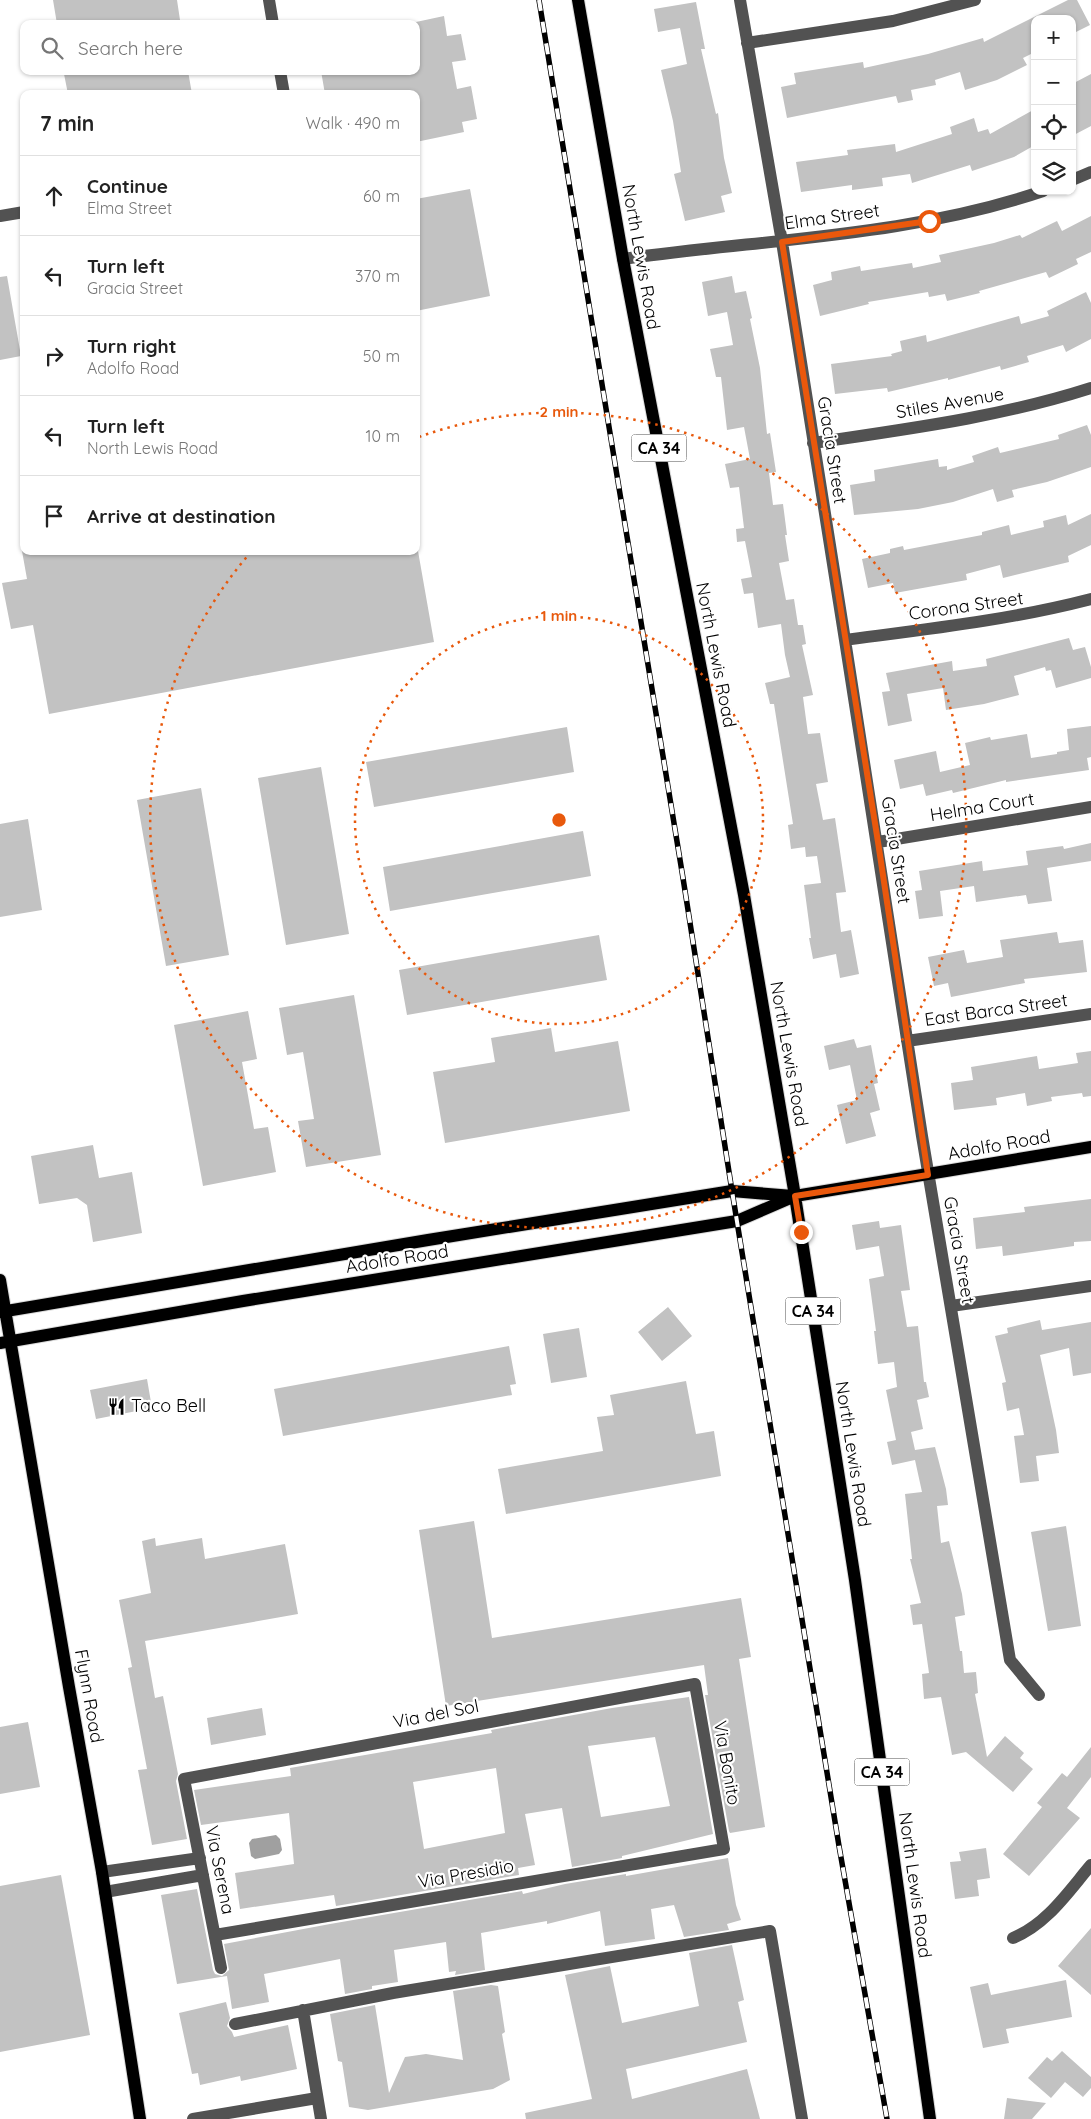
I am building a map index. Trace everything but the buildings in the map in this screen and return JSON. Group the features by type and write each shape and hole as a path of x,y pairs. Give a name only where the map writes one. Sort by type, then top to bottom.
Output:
{"main road":[{"name":"North Lewis Road","path":"578,0 623,259 744,895 795,1196 855,1580 930,2119"},
{"name":"Adolfo Road","path":"5,1343 243,1301 737,1220 795,1196 1091,1147"},
{"name":"Adolfo Road","path":"3,1312 732,1191 795,1196"},
{"name":"Flynn Road","path":"0,1280 5,1343 102,1872 140,2119"}],"street":[{"path":"269,0 272,20"},
{"name":"Gracia Street","path":"740,0 782,242 846,640 928,1175 1010,1660 1039,1695"},
{"path":"747,43 893,21 975,0"},
{"path":"281,75 283,90"},
{"path":"1076,178 1091,172"},
{"name":"Elma Street","path":"623,259 782,242 929,221 986,209 1031,195"},
{"path":"0,216 20,213"},
{"name":"Stiles Avenue","path":"813,443 992,415 1091,388"},
{"name":"Corona Street","path":"846,640 983,622 1046,611 1091,599"},
{"name":"Helma Court","path":"878,842 1091,807"},
{"name":"East Barca Street","path":"907,1041 1091,1014"},
{"path":"951,1306 1091,1286"},
{"name":"Via del Sol","path":"184,1779 695,1684"},
{"name":"Via Bonito","path":"695,1684 724,1848"},
{"name":"Via Serena","path":"184,1779 221,1968"},
{"name":"Via Presidio","path":"214,1935 724,1848"},
{"path":"102,1872 200,1858"},
{"path":"1013,1938 1024,1934 1044,1919 1091,1864"},
{"path":"105,1892 203,1875"},
{"path":"234,2024 303,2010 770,1931 802,2119"},
{"path":"303,2010 321,2119"},
{"path":"194,2119 317,2098"}],"shaded area":[{"path":"276,1835 280,1839 282,1850 279,1854 255,1859 251,1856 249,1843 252,1839"}],"railway":[{"path":"539,0 839,1846 887,2119"}],"place":[{"name":"Taco Bell","path":"117,1406"}],"route":[{"path":"801,1232 795,1196 928,1175 878,842 782,242 929,221"}]}
